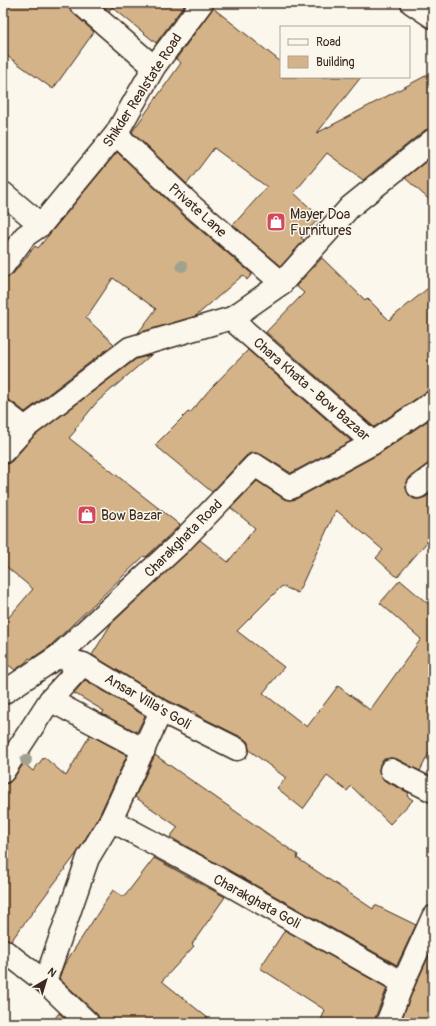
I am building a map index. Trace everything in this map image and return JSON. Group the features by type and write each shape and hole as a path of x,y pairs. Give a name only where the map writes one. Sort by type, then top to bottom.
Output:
{"street":[{"path":"80,3 154,67"},
{"name":"Shikder Realstate Road","path":"3,266 24,236 41,225 116,134 154,67 202,3"},
{"path":"412,3 433,17"},
{"name":"Private Lane","path":"116,134 193,207 282,283"},
{"path":"3,452 24,428 130,348 232,318 282,283 350,207 433,140"},
{"path":"3,193 41,225"},
{"name":"Chara Khata - Bow Bazaar","path":"232,318 373,443 433,402"},
{"path":"3,411 24,428"},
{"name":"Charakghata Road","path":"3,693 57,657 178,544 255,465 290,488 373,443"},
{"name":"Ansar Villa's Goli","path":"57,657 83,664 161,710 237,749"},
{"path":"3,772 50,700 83,664"},
{"path":"50,700 144,750"},
{"path":"45,982 88,858 124,795 161,710"},
{"path":"391,770 433,792"},
{"name":"Charakghata Goli","path":"111,820 198,867 403,983"},
{"path":"387,1023 433,916"},
{"path":"3,950 45,982 88,1023"}],"building":[{"path":"3,3 68,3 68,7 72,12 94,32 53,89 3,53"},
{"path":"99,3 186,3 156,43 112,7 109,11"},
{"path":"213,8 280,61 280,78 360,78 317,133 433,72 433,128 425,130 363,180 327,153 294,193 320,217 301,238 304,240 281,266 233,225 267,187 214,148 187,184 132,132 181,63 176,59"},
{"path":"117,152 185,217 252,274 247,280 243,275 196,316 138,333 156,309 113,278 86,318 114,344 25,412 11,401 3,399 3,278 13,274 35,246 38,248"},
{"path":"433,156 433,203 405,178"},
{"path":"322,258 365,300 367,298 389,320 433,284 433,390 426,392 374,427 266,332 304,293 296,286"},
{"path":"248,350 351,441 291,473 262,455 250,453 212,492 155,445 188,412 190,413 210,389"},
{"path":"151,355 97,402 69,438 180,525 146,557 144,556 49,647 31,659 29,658 15,670 3,661 3,624 33,589 3,564 3,464 7,464 12,461 33,437 136,359"},
{"path":"433,417 433,460 410,477 406,488 409,495 414,499 426,497 433,491 433,535 397,577 376,558 383,550 336,510 298,593 282,586 237,631 284,667 263,693 307,727 338,686 370,710 421,639 380,603 400,580 433,608 433,745 420,771 397,759 384,759 380,764 379,770 381,777 385,781 409,793 407,796 413,800 390,824 351,786 347,791 327,776 303,809 277,788 286,778 249,750 248,742 243,738 199,716 193,711 192,712 167,700 92,655 111,624 200,540 228,562 255,528 231,508 257,481 284,499 296,499 379,454"},
{"path":"85,680 145,716 137,732 102,714 104,711 74,693"},
{"path":"90,735 127,755 100,814 77,853 11,941 3,938 3,784 9,783 13,779 24,763 33,771 44,757 66,776"},
{"path":"155,755 298,855 297,858 373,909 375,905 416,925 397,965 170,837 178,827 135,797"},
{"path":"154,858 225,897 192,944 194,946 162,981 214,1023 100,1023 100,1019 97,1014 59,978 64,965 113,890 124,897"},
{"path":"285,930 387,988 375,1018 375,1023 320,1023 325,1010 260,968"},
{"path":"433,947 433,1023 400,1023 414,988"},
{"path":"59,1013 70,1023 51,1023"}],"place":[{"name":"Mayer Doa Furnitures","path":"276,222"},
{"name":"Bow Bazar","path":"87,515"}]}
